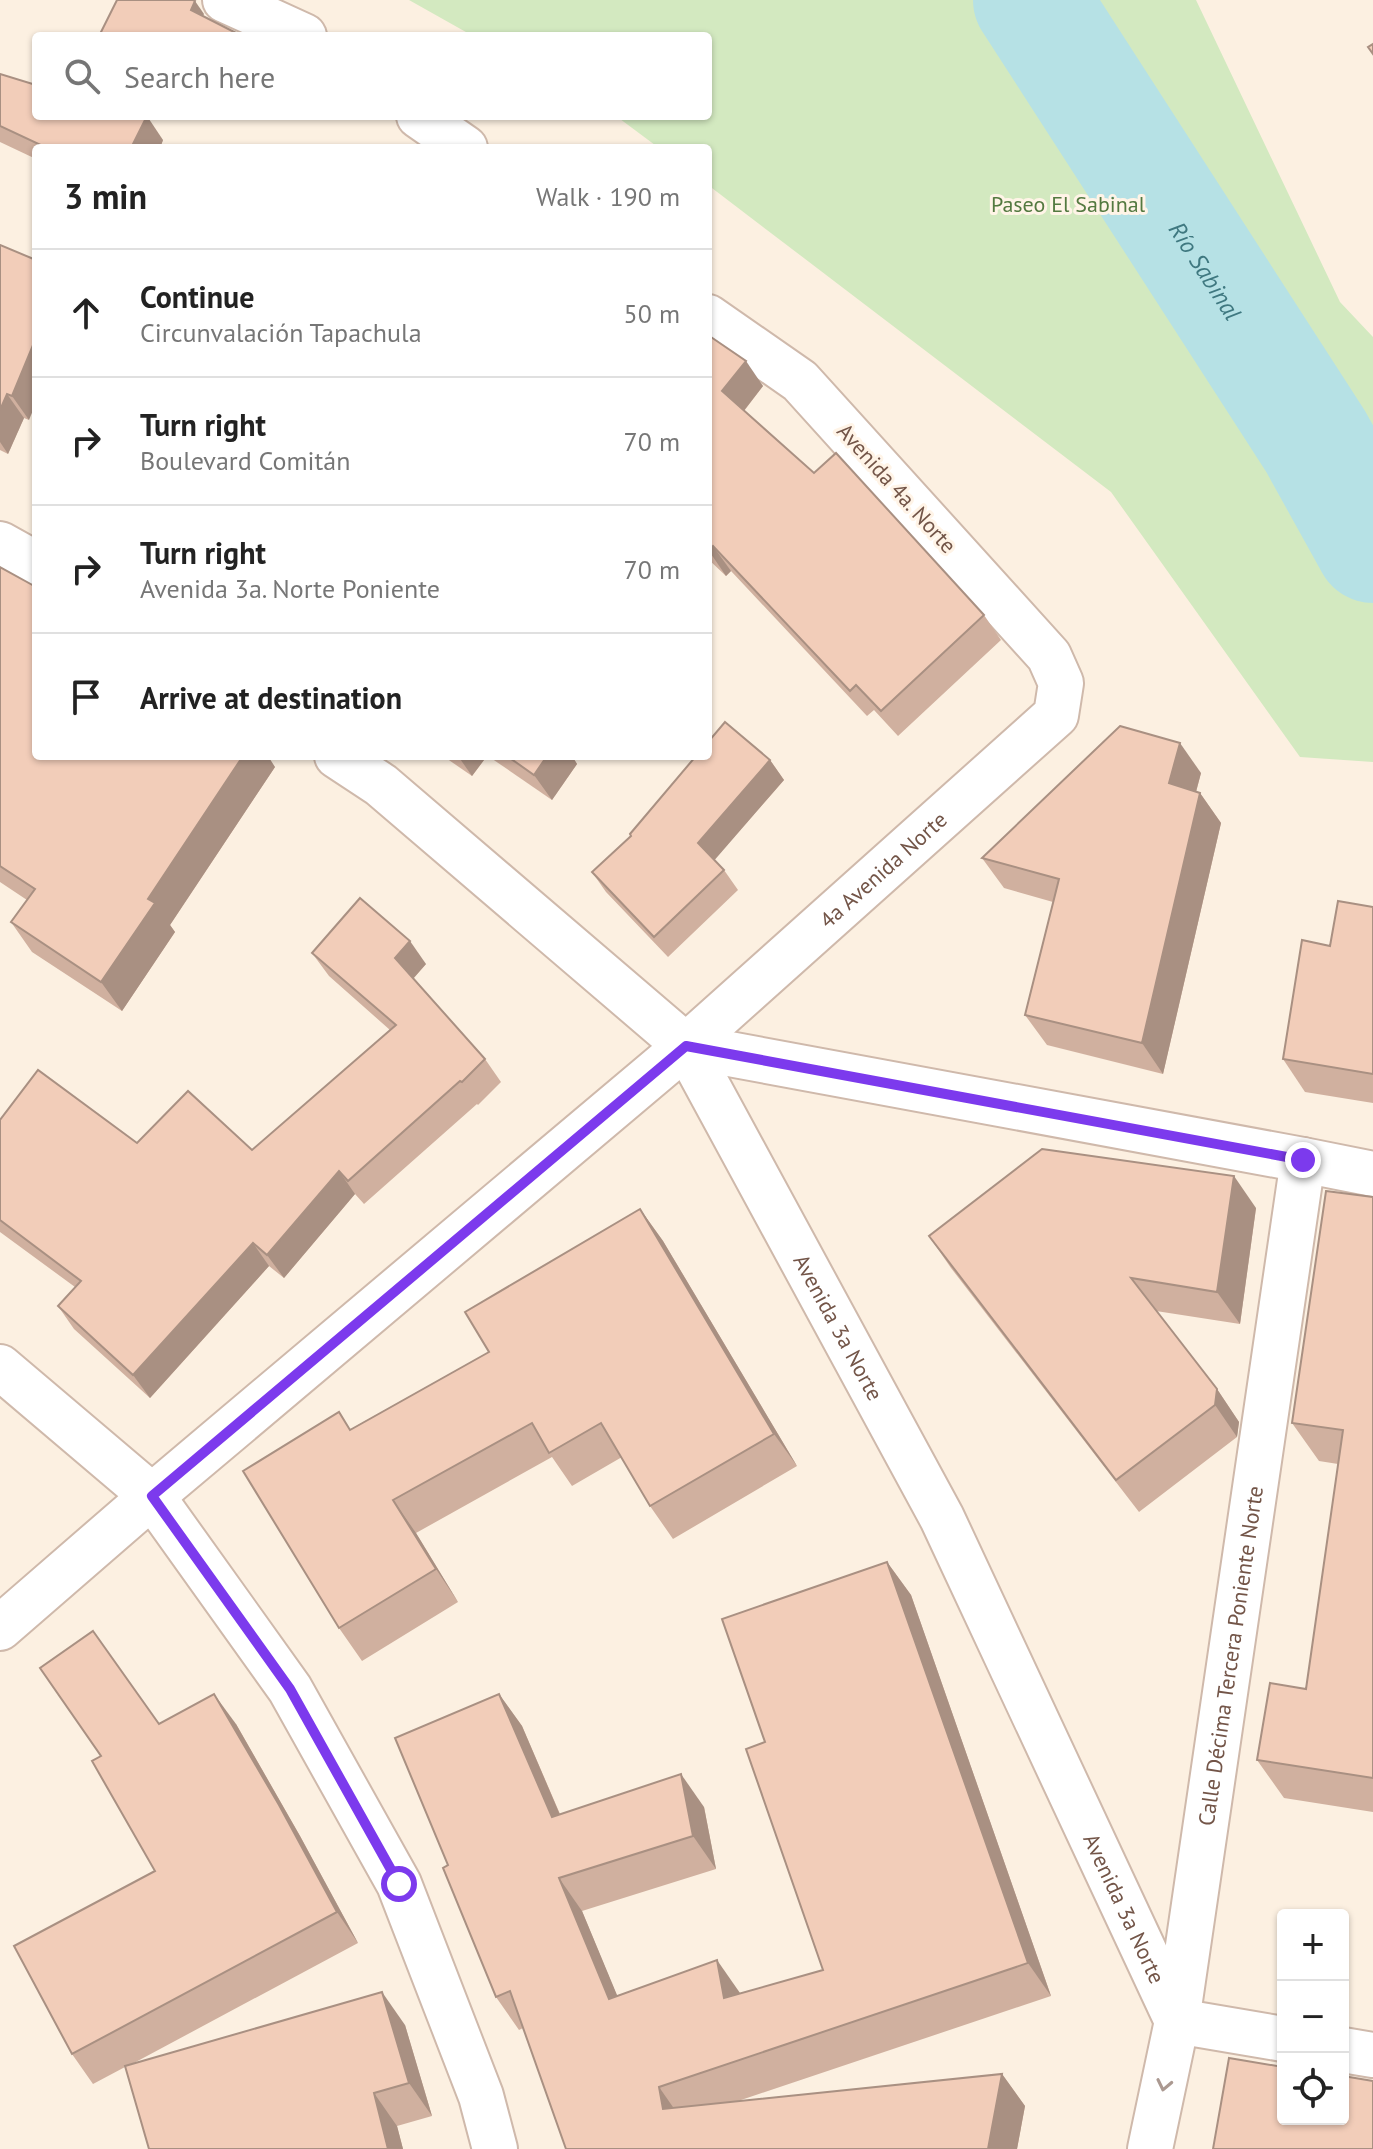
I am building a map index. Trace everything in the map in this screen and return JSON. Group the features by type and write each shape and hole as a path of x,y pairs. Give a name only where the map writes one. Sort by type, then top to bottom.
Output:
{"street":[{"path":"225,0 295,32"},
{"path":"425,120 459,144"},
{"name":"Avenida 4a. Norte","path":"712,320 800,381 1049,656 1061,683"},
{"path":"0,544 32,562"},
{"name":"4a Avenida Norte","path":"0,1628 686,1046 1056,715 1061,683"},
{"name":"Avenida 3a Norte","path":"343,760 381,785 686,1046 942,1518 1177,2021"},
{"path":"686,1046 1373,1174"},
{"name":"Calle Décima Tercera Poniente Norte","path":"1150,2149 1177,2021 1303,1160"},
{"path":"0,1367 152,1496 290,1689 399,1884 481,2096 495,2149"},
{"path":"1177,2021 1277,2038"},
{"path":"1349,2051 1373,2055"}],"green space":[{"name":"Paseo El Sabinal","path":"409,0 1196,0 1340,302 1373,337 1373,762 1300,757 1111,492 712,188 712,144 654,144 621,120 712,120 712,32 466,32"}],"building":[{"path":"117,0 193,0 191,10 234,32 101,32"},
{"path":"0,74 32,84 32,120 145,120 133,144 38,144 0,126"},
{"path":"0,245 32,258 32,348 12,396 7,394 0,410"},
{"path":"712,338 746,361 722,391 814,473 836,453 984,615 881,711 856,685 850,691 713,546"},
{"path":"0,567 32,585 32,760 240,760 148,899 155,903 101,982 11,922 35,889 0,866"},
{"path":"725,722 770,760 698,843 724,870 654,937 592,872 631,836 693,760 712,760 712,737"},
{"path":"1120,726 1180,743 1169,783 1200,793 1142,1043 1025,1015 1059,879 982,858"},
{"path":"513,760 544,760 534,775"},
{"path":"360,898 410,941 395,958 485,1059 348,1181 339,1171 267,1255 253,1243 133,1375 58,1306 81,1281 0,1220 0,1120 38,1070 137,1143 188,1091 252,1150 396,1025 312,953"},
{"path":"1338,901 1373,907 1373,1074 1283,1059 1302,940 1330,946"},
{"path":"1042,1149 1234,1176 1217,1292 1131,1278 1217,1389 1215,1405 1116,1480 929,1236"},
{"path":"1326,1191 1373,1197 1373,1778 1257,1760 1270,1683 1306,1689 1343,1430 1292,1423"},
{"path":"640,1209 774,1434 650,1506 601,1423 549,1453 532,1423 393,1500 436,1569 339,1628 243,1471 339,1412 350,1430 489,1352 465,1312"},
{"path":"887,1562 1028,1963 659,2087 663,2109 1002,2074 988,2149 566,2149 510,1991 496,1997 443,1868 448,1865 395,1738 499,1694 552,1817 681,1774 693,1836 559,1878 609,1999 717,1960 724,1998 823,1970 746,1749 765,1742 722,1619"},
{"path":"93,1631 159,1724 214,1694 337,1912 72,2054 14,1946 155,1871 92,1761 101,1756 40,1668"},
{"path":"382,1992 409,2083 374,2093 388,2149 149,2149 125,2066"},
{"path":"1229,2058 1277,2066 1277,2125 1349,2125 1349,2077 1373,2081 1373,2149 1213,2149"}],"waterway":[{"name":"Río Sabinal","path":"1031,0 1316,442 1373,545"}],"route":[{"path":"399,1884 290,1689 152,1496 686,1046 1303,1160"}]}
